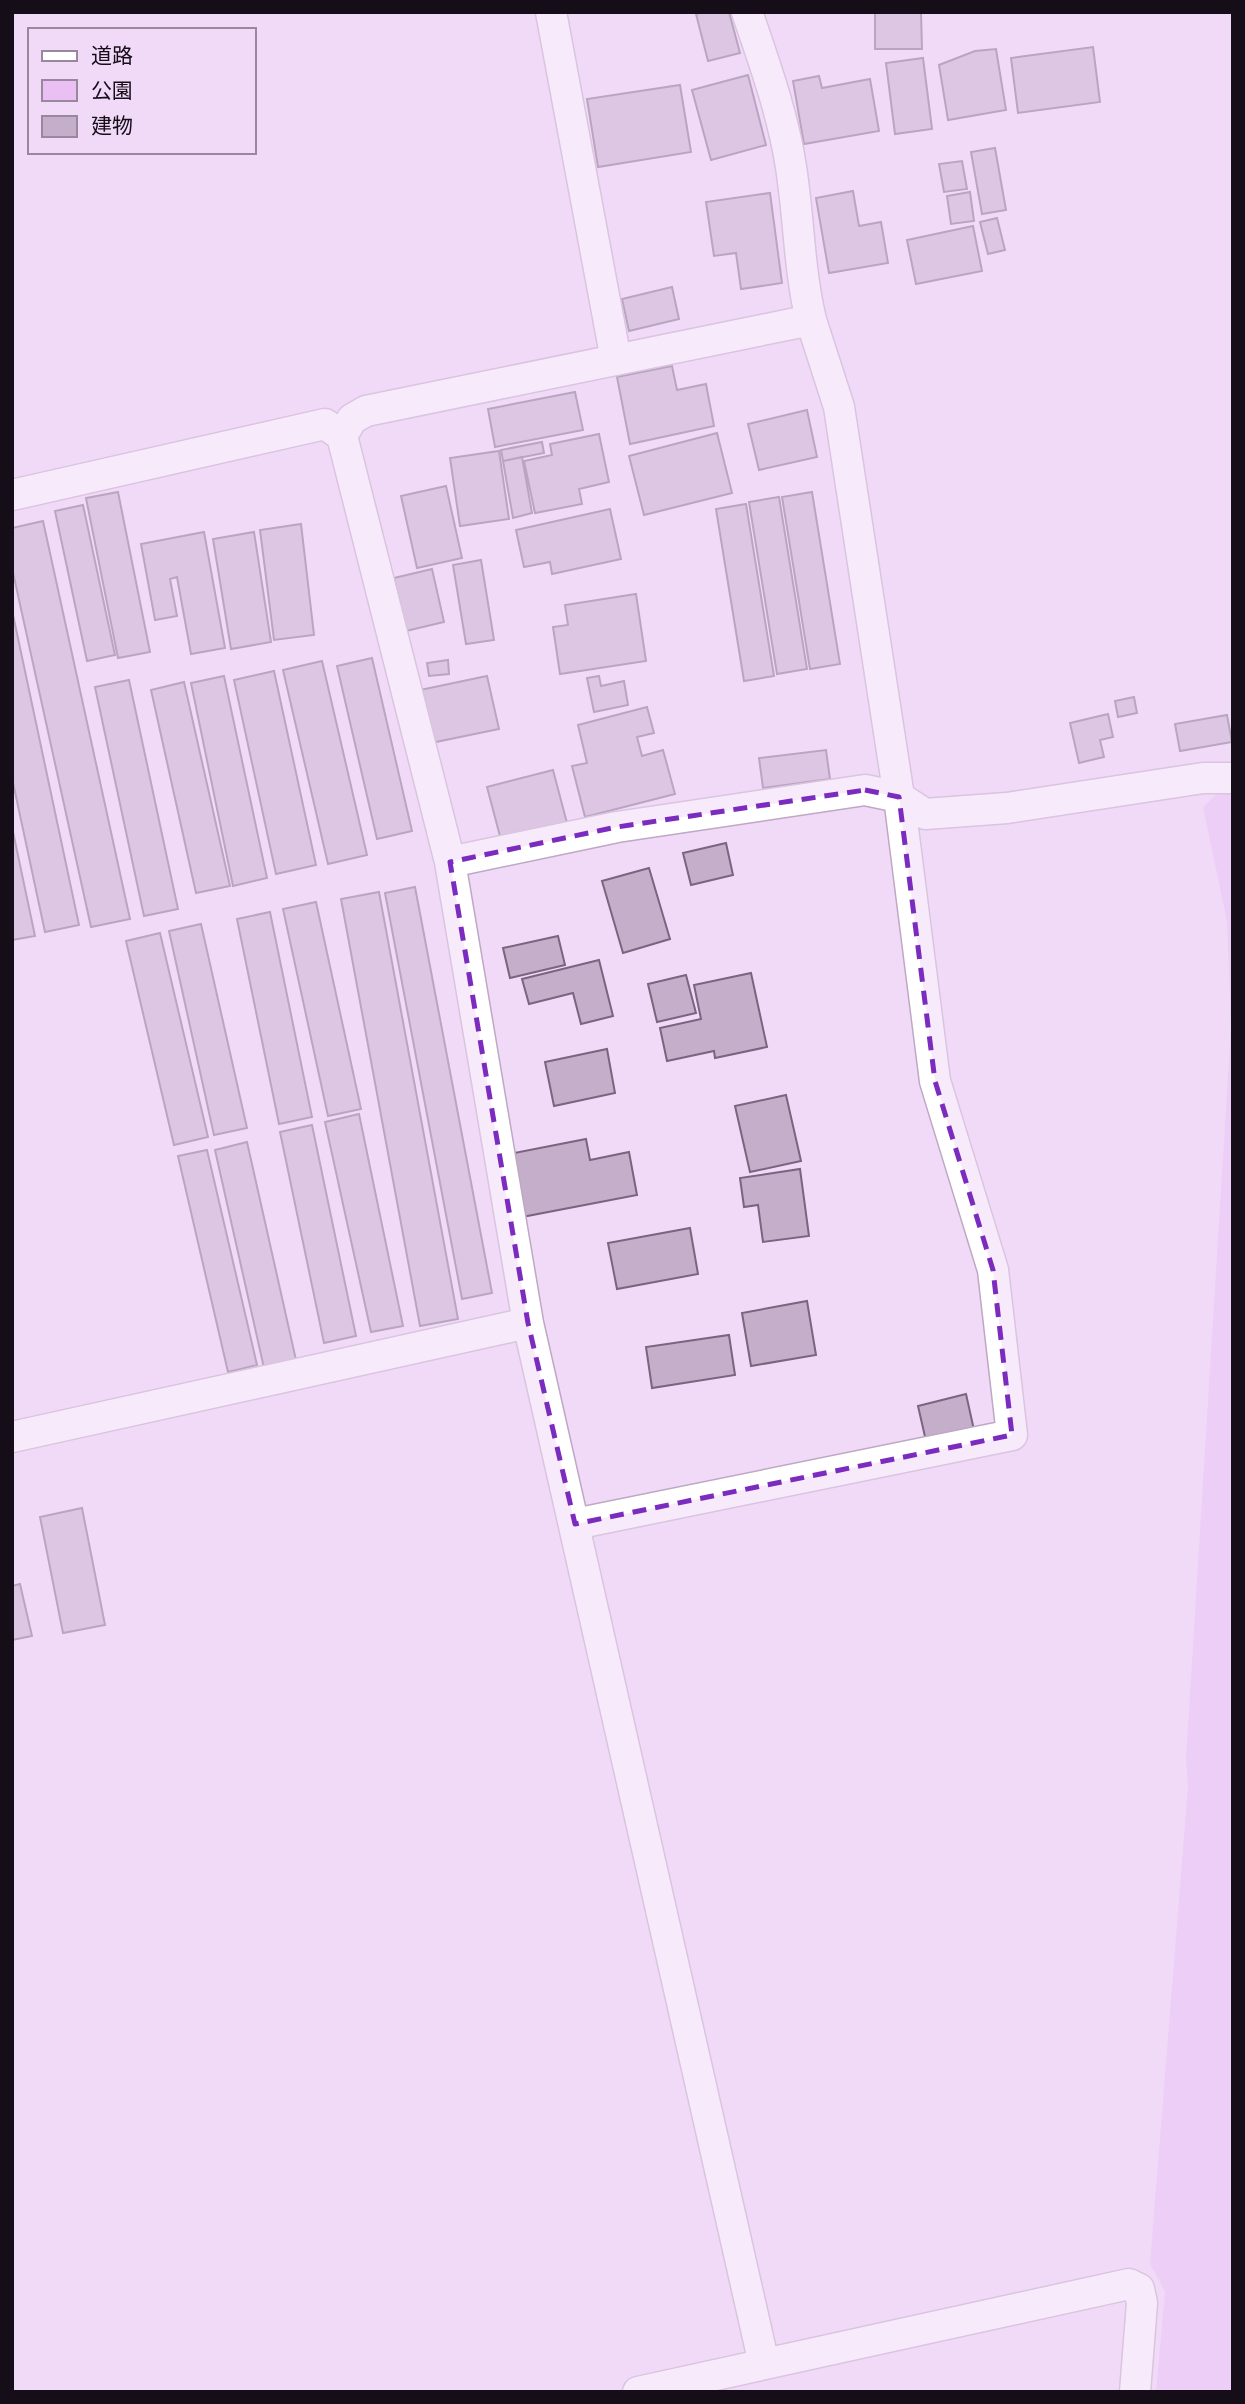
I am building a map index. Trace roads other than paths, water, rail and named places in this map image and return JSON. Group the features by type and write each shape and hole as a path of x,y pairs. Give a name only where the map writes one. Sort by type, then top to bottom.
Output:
{"street":[{"path":"551,12 615,360"},
{"path":"575,1524 1012,1435 993,1270 934,1081 899,797 839,407 804,290 791,165 772,87 747,12"},
{"path":"342,436 352,419 366,411 811,320"},
{"path":"12,495 325,424 342,436 450,862 528,1323 764,2364"},
{"path":"450,862 617,827 865,790 899,797 925,814 1007,808 1203,778 1233,778"},
{"path":"12,1437 528,1323"},
{"path":"638,2392 1129,2284 1139,2289 1142,2303 1135,2392"}]}
